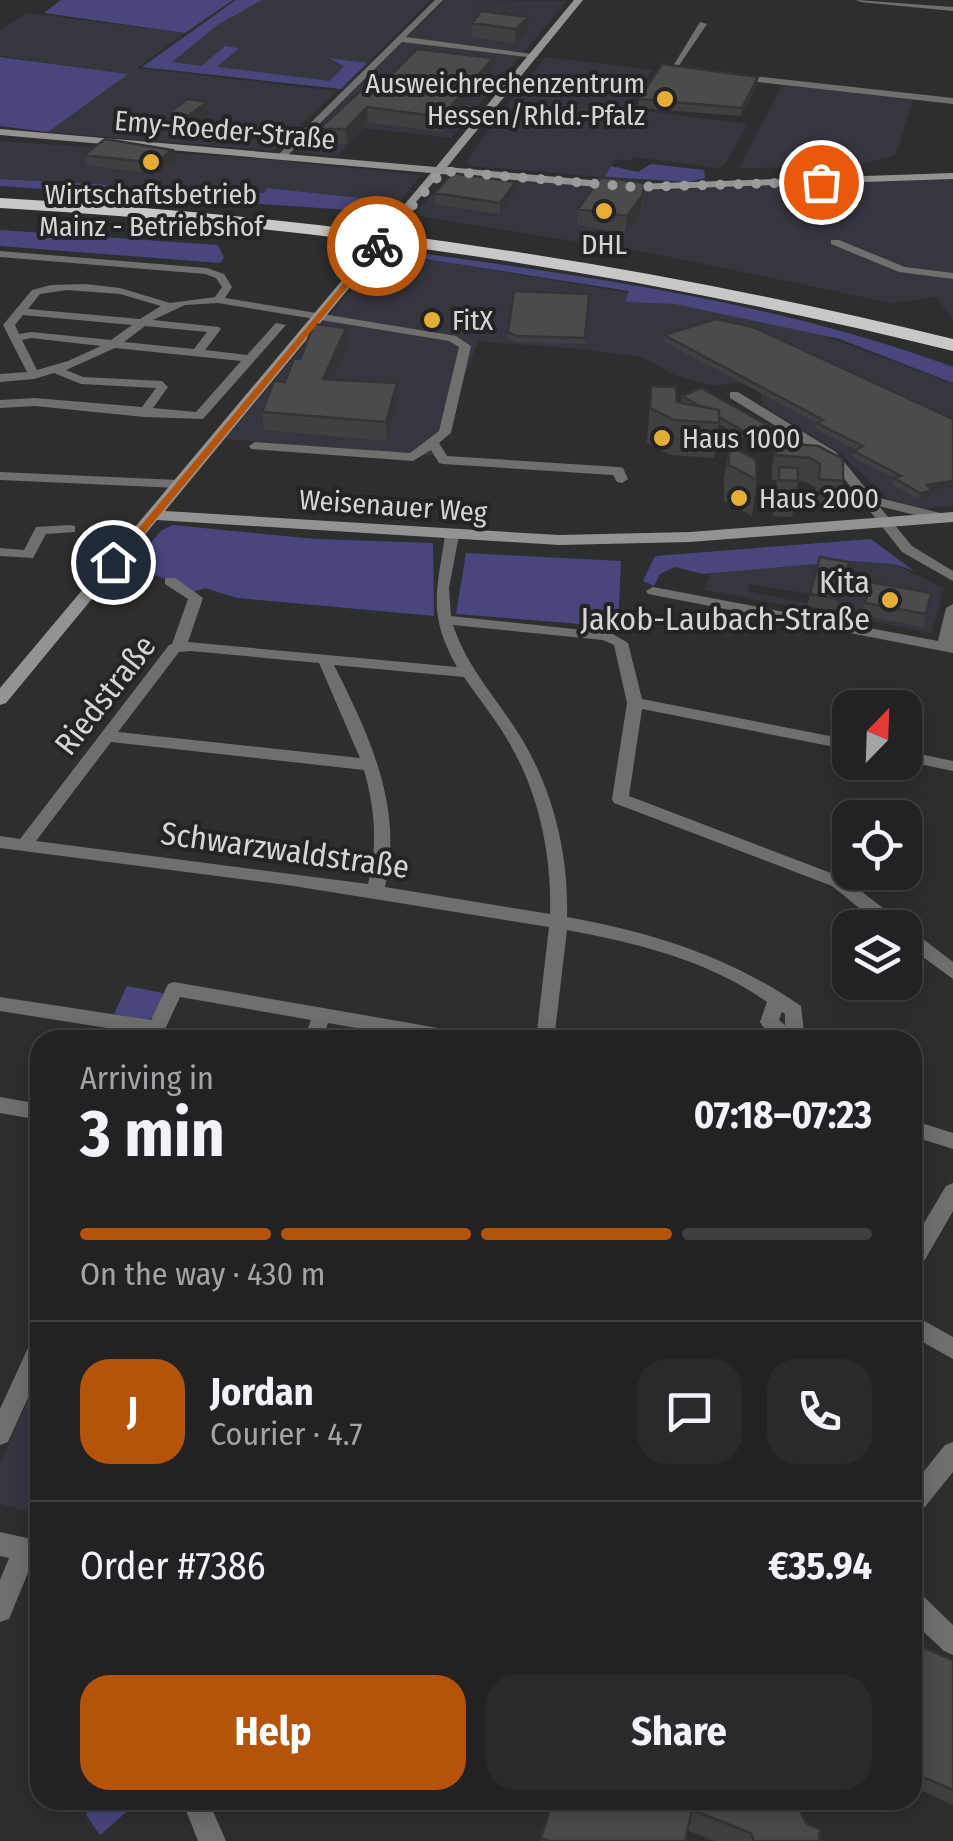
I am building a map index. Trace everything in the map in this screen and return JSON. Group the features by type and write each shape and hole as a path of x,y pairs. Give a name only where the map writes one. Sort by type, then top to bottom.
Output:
{"highway":[{"path":"0,196 242,211 429,233 610,261 953,332"},
{"path":"0,203 166,213 418,240 612,270 953,345"},
{"path":"780,304 953,364"}],"street":[{"path":"281,157 439,0"},
{"path":"0,699 443,171 580,0"},
{"path":"860,0 953,9"},
{"path":"702,24 673,70 709,74"},
{"path":"400,39 535,55"},
{"path":"726,76 953,102"},
{"name":"Emy-Roeder-Straße","path":"1,134 648,187 953,176"},
{"path":"453,158 488,175"},
{"path":"835,242 904,270 953,276"},
{"path":"0,254 214,273 227,287 218,300"},
{"path":"71,276 85,261"},
{"path":"34,375 9,326 31,296 55,288 137,294 167,305 218,300 462,342 465,351 445,434 413,457 255,446"},
{"path":"167,305 112,344 56,370 2,378 1,404 35,402 199,416 280,325"},
{"path":"18,311 215,330 196,354"},
{"path":"14,338 32,335 251,359"},
{"path":"56,370 81,380 158,384 162,387 144,413"},
{"path":"734,395 811,438 850,472 913,554 953,577"},
{"path":"434,445 444,460 618,471 622,479"},
{"path":"0,476 178,484"},
{"path":"178,484 184,506 227,520"},
{"path":"872,500 911,514 948,517"},
{"name":"Weisenauer Weg","path":"152,515 452,535 630,540 948,517"},
{"path":"0,552 28,555 42,530 70,529"},
{"path":"452,535 442,594 444,620 469,673 530,766 548,822 561,923 546,1030"},
{"name":"Riedstraße","path":"24,845 165,655 179,646 196,598 170,582"},
{"path":"652,591 676,589 948,647 953,608"},
{"path":"444,620 614,639 624,647 635,704 620,799 838,882 874,910"},
{"path":"179,646 469,673"},
{"path":"324,659 372,765 383,868 375,891"},
{"path":"635,704 832,742"},
{"path":"105,736 372,765"},
{"path":"922,760 953,766"},
{"name":"Schwarzwaldstraße","path":"0,842 375,891 561,923 695,959 776,998"},
{"path":"922,947 953,972"},
{"path":"155,1030 174,990 308,1010 321,1017 404,1030"},
{"path":"0,1004 133,1030"},
{"path":"316,1030 321,1017"},
{"path":"0,1105 30,1110"},
{"path":"922,1131 953,1141"},
{"path":"922,1246 953,1192"},
{"path":"922,1330 953,1349"},
{"path":"0,1434 30,1368"},
{"path":"922,1492 953,1453"},
{"path":"0,1544 30,1551"},
{"path":"0,1610 30,1557"},
{"path":"922,1612 953,1642"},
{"path":"199,1810 212,1841"}],"shaded area":[{"path":"61,0 233,0 185,33 44,13"},
{"path":"236,0 431,0 341,89 142,67"},
{"path":"236,0 262,0 219,24 172,62 201,66 225,46 239,48 217,67 330,81 344,66 329,58 367,63 341,89 142,67"},
{"path":"445,0 567,1 451,138 364,128 336,157 294,151"},
{"path":"28,13 185,33 138,68 337,91 273,151 48,132 126,74 0,56 0,30"},
{"path":"0,57 128,74 48,132 0,126"},
{"path":"545,57 653,70 630,104 637,110 748,124 724,166 717,168 634,157 631,161 615,159 604,177 471,166 466,162 487,131"},
{"path":"782,85 913,100 896,155 852,167 739,168"},
{"path":"0,141 273,160 421,175 400,202 268,188 264,193 0,179"},
{"path":"651,164 704,170 705,178 689,182 604,177 611,166 638,172"},
{"path":"456,176 667,190 953,179 953,320 936,297 892,303 660,255 413,215 445,181"},
{"path":"0,179 264,193 267,188 400,202 393,213 0,186"},
{"path":"0,230 218,245 224,258 220,263 0,246"},
{"path":"397,250 608,281 748,308 885,344 953,367 953,383 840,339 675,304 625,302 629,291 394,254"},
{"path":"383,252 774,317 953,384 953,506 924,509 888,499 839,452 762,405 761,393 741,382 715,386 677,376 641,357 589,350 478,341 435,456 225,439"},
{"path":"173,525 316,539 433,543 434,616 237,598 205,588 193,592 171,580 128,568 162,530"},
{"path":"871,539 914,571 894,564 850,561 702,574 675,567 660,574 654,586 643,581 655,556"},
{"path":"466,553 621,561 618,627 456,614"},
{"path":"850,561 894,564 944,588 932,633 835,614 846,576 811,594 750,584 748,592 808,603 806,609 704,590 712,571"},
{"path":"127,986 163,993 155,1016 147,1020 114,1014"},
{"path":"30,1395 30,1512 0,1504 0,1464"},
{"path":"88,1810 129,1810 100,1835 86,1815"}],"building":[{"path":"481,11 529,17 516,29 472,23"},
{"path":"417,49 493,58 441,117 367,107 346,129 319,129 370,82 382,84"},
{"path":"662,64 758,77 742,108 639,99"},
{"path":"187,99 207,102 188,116 169,113"},
{"path":"105,139 172,150 155,163 84,155"},
{"path":"452,173 516,182 500,203 435,193"},
{"path":"601,177 645,183 642,196 627,216 578,209"},
{"path":"514,291 589,294 585,338 516,336 508,332"},
{"path":"716,319 753,327 953,419 953,481 927,485 932,491 920,493 894,478 901,476 854,451 863,446 817,423 823,420 664,335"},
{"path":"314,324 346,328 323,379 397,383 386,422 262,412 274,381 285,382 294,358 300,359"},
{"path":"651,386 676,387 677,402 719,410 719,423 674,420 650,408"},
{"path":"701,388 780,432 761,441 719,417 719,410 682,396"},
{"path":"776,443 818,446 843,459 843,481 819,479 820,464 810,458 776,455"},
{"path":"729,445 756,460 757,480 729,465"},
{"path":"779,467 798,468 798,481 779,480"},
{"path":"820,557 849,562 838,599 810,594"},
{"path":"870,582 931,593 926,614 865,603"},
{"path":"922,1647 953,1660 953,1790 922,1776"},
{"path":"550,1810 692,1810 685,1841 541,1838"},
{"path":"692,1810 799,1810 807,1824 820,1829 819,1841 754,1841 751,1833"}],"way so far":[{"path":"377,246 443,171 634,187 821,182"}],"place":[{"name":"Ausweichrechenzentrum Hessen/Rhld.-Pfalz","path":"665,99"},
{"name":"Wirtschaftsbetrieb Mainz - Betriebshof","path":"151,162"},
{"name":"DHL","path":"604,211"},
{"name":"FitX","path":"432,320"},
{"name":"Haus 1000","path":"662,438"},
{"name":"Haus 2000","path":"739,498"},
{"name":"Kita Jakob-Laubach-Straße","path":"890,600"}],"route":[{"path":"113,562 377,246"}]}
